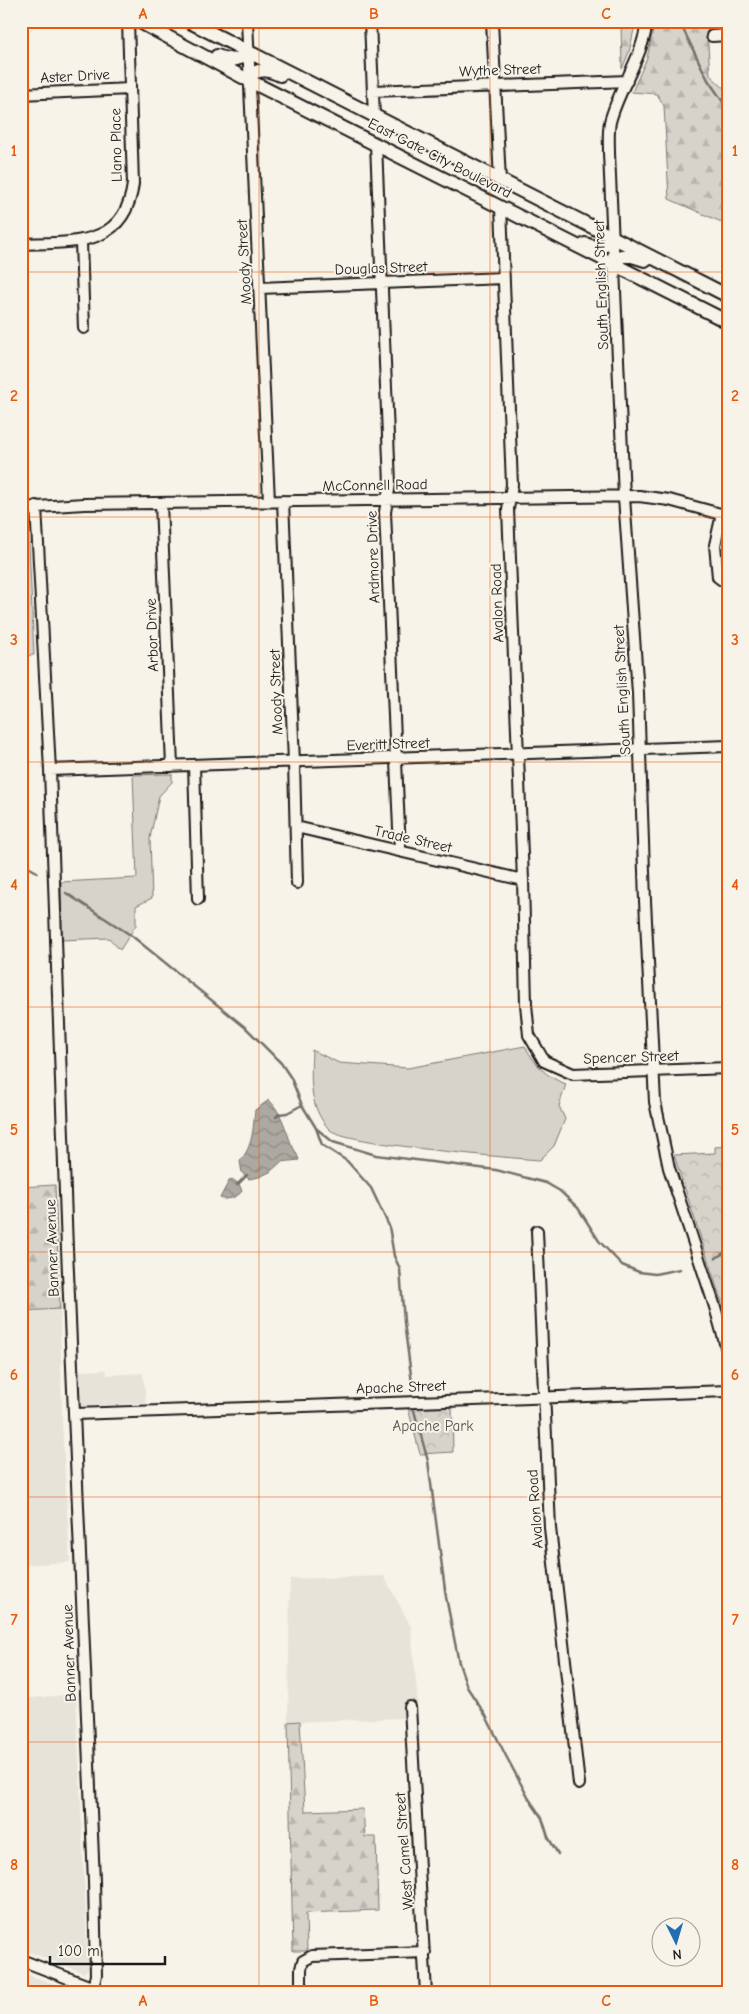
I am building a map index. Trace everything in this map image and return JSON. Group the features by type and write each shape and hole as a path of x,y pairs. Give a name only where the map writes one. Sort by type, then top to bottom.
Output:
{"main road":[{"name":"East Gate City Boulevard","path":"138,21 250,81 728,322"},
{"name":"East Gate City Boulevard","path":"188,21 728,296"},
{"path":"182,45 232,62 239,60 248,52"},
{"path":"250,81 253,73 265,70 298,84 318,88"},
{"path":"540,227 560,232 588,245 600,247 614,239"},
{"path":"615,265 621,256 632,256 690,276"}],"street":[{"name":"Llano Place","path":"21,244 81,242 110,230 123,216 131,199 133,184 128,21"},
{"name":"Moody Street","path":"247,21 268,501"},
{"path":"370,21 374,117"},
{"path":"492,21 500,181"},
{"name":"South English Street","path":"647,21 640,52 609,124 609,153 624,497 633,604 641,748 645,901 654,1070 657,1112 664,1152 715,1308 728,1354"},
{"path":"712,36 728,35"},
{"name":"Wythe Street","path":"374,91 627,81"},
{"name":"Aster Drive","path":"21,94 130,89"},
{"name":"Ardmore Drive","path":"376,144 390,484 385,512 400,851"},
{"name":"Avalon Road","path":"501,207 512,485 508,509 526,999"},
{"path":"81,242 84,328"},
{"name":"Douglas Street","path":"260,288 503,278"},
{"name":"McConnell Road","path":"21,508 161,503 639,496 669,500 725,515"},
{"name":"Moody Street","path":"283,501 297,883"},
{"name":"Arbor Drive","path":"161,503 172,766"},
{"name":"Banner Avenue","path":"36,506 50,770 67,1248 94,1881 96,1975 93,1988"},
{"path":"725,515 715,545 718,577 722,580 728,580"},
{"name":"Everitt Street","path":"50,770 728,746"},
{"path":"194,765 198,900"},
{"name":"Trade Street","path":"296,828 523,880"},
{"name":"Spencer Street","path":"526,999 529,1035 544,1061 573,1074 728,1068"},
{"name":"Avalon Road","path":"537,1231 550,1528 579,1784"},
{"name":"Apache Street","path":"75,1414 728,1391"},
{"name":"West Camel Street","path":"410,1707 426,1993"},
{"path":"301,1993 303,1961 312,1956 425,1952"},
{"path":"21,1960 107,1993"}],"shaded area":[{"path":"60,1309 62,1422 70,1562 21,1565 21,1311"},
{"path":"106,1370 107,1375 143,1373 146,1403 83,1406 80,1404 78,1371"},
{"path":"384,1576 411,1627 418,1704 404,1705 404,1718 288,1722 290,1579"},
{"path":"76,1694 88,1968 84,1973 21,1949 21,1699"},
{"path":"21,1972 26,1974 80,1993 21,1993"}],"green space":[{"path":"621,21 636,21 629,52 622,69"},
{"path":"655,21 718,21 718,29 707,31 710,75 728,92 728,225 669,199 664,106 657,94 632,92 647,58"},
{"path":"21,515 28,521 34,655 21,656"},
{"path":"172,774 172,782 159,796 150,838 152,898 136,906 136,925 120,950 109,938 62,940 61,882 137,878 133,775"},
{"path":"525,1046 542,1070 566,1084 559,1106 565,1119 554,1146 540,1160 394,1145 341,1135 329,1129 317,1111 314,1101 311,1081 312,1050 339,1063 408,1068"},
{"path":"728,1146 728,1322 674,1155 715,1153 715,1147"},
{"path":"55,1185 60,1309 21,1311 21,1187"},
{"name":"Apache Park","path":"452,1406 453,1452 420,1454 408,1408"},
{"path":"300,1721 305,1811 363,1809 365,1837 376,1837 378,1910 306,1913 307,1951 293,1951 288,1722"}],"water":[{"path":"269,1100 281,1118 299,1160 281,1162 270,1172 249,1179 242,1173 240,1161 250,1143 255,1110"},
{"path":"232,1179 239,1184 242,1191 232,1198 220,1198 229,1181"}],"waterway":[{"path":"679,21 708,80 728,109"},
{"path":"21,863 37,872"},
{"path":"66,893 132,936 246,1028 281,1063 291,1078 302,1105 316,1128 322,1145 347,1161 371,1188 389,1226 394,1256 400,1269 404,1322 412,1383"},
{"path":"276,1117 302,1105"},
{"path":"317,1129 333,1142 376,1155 496,1170 546,1183 560,1191 578,1208 599,1241 622,1265 639,1272 655,1274 680,1269"},
{"path":"237,1185 247,1175"},
{"path":"716,1258 728,1250"},
{"path":"413,1407 428,1461 446,1597 459,1663 467,1687 486,1716 529,1799 542,1818 548,1837 558,1854"}],"railway":[{"path":"709,1993 728,1984"}]}
